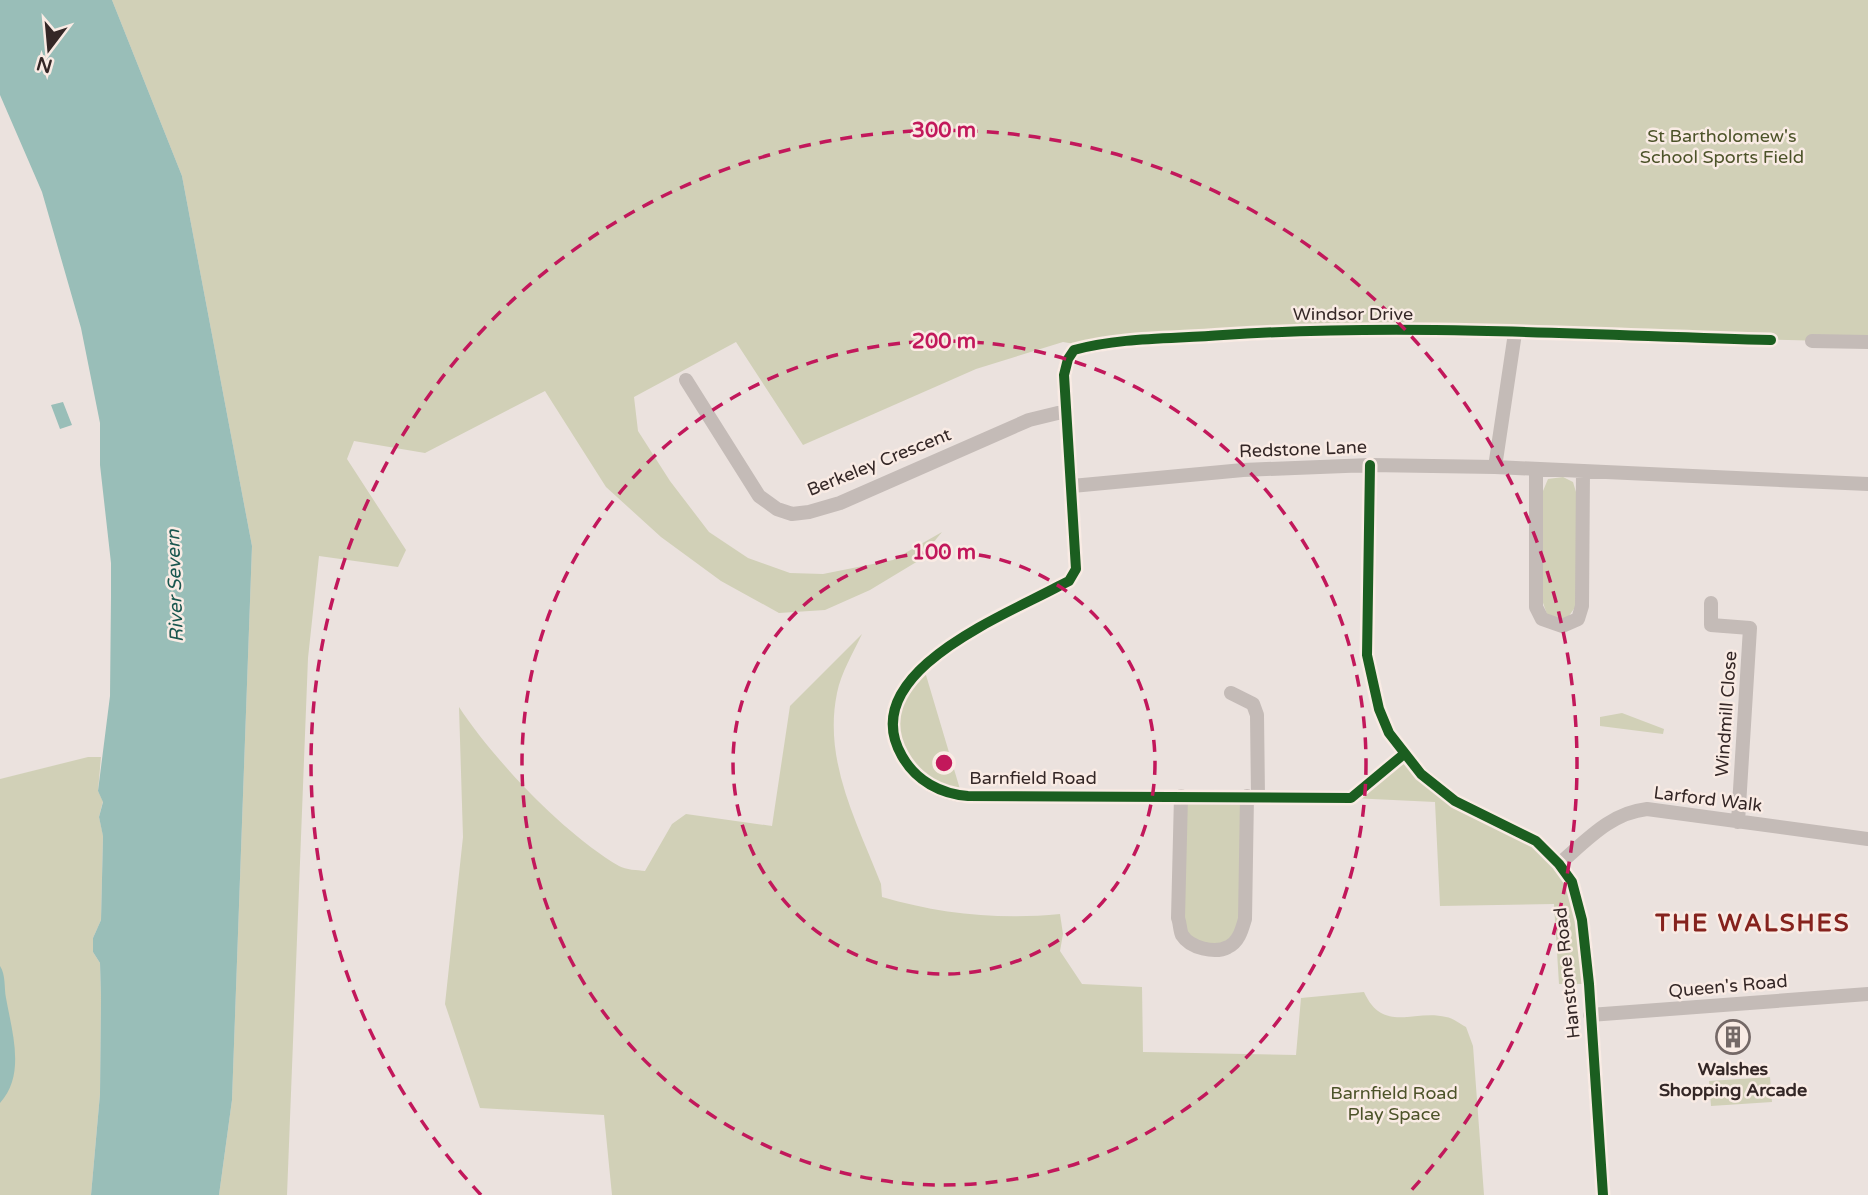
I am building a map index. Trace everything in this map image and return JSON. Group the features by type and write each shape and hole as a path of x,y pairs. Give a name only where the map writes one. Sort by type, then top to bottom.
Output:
{"street":[{"name":"Windsor Drive","path":"1072,486 1064,375 1068,359 1074,350 1087,346 1283,331 1515,333 1771,340"},
{"path":"1495,467 1515,333"},
{"path":"1812,341 1868,342"},
{"name":"Berkeley Crescent","path":"685,380 759,496 777,509 792,514 840,503 1029,420 1066,411"},
{"name":"Redstone Lane","path":"1072,486 1243,470 1370,465 1495,467 1868,484"},
{"name":"Hanstone Road","path":"1370,465 1367,655 1379,709 1404,754 1440,790 1473,810 1522,832 1559,864 1572,883 1582,920 1603,1195"},
{"path":"1536,469 1536,607 1542,619 1562,626 1578,619 1582,606 1583,471"},
{"name":"Barnfield Road","path":"1072,486 1076,569 1073,575 1059,586 948,646 923,665 899,699 894,718 901,754 925,782 942,791 962,796 1351,798 1404,754"},
{"name":"Windmill Close","path":"1712,603 1711,625 1750,628 1738,822"},
{"path":"1181,796 1178,918 1183,936 1196,946 1213,950 1229,947 1241,934 1245,919 1257,715 1253,704 1231,693"},
{"name":"Larford Walk","path":"1559,864 1601,827 1635,811 1664,809 1868,839"},
{"name":"Queen's Road","path":"1590,1015 1868,994"}],"green space":[{"name":"St Bartholomew's School Sports Field","path":"112,0 1868,0 1868,342 1371,330 1087,346 1063,342 976,369 803,445 736,342 634,397 638,431 670,481 709,532 748,558 790,573 823,574 893,560 942,532 918,561 870,590 825,610 779,613 721,581 661,537 606,487 545,391 425,453 354,441 347,459 406,550 398,567 319,556 308,658 287,1195 219,1195 232,1100 252,546 182,176"},
{"path":"1563,477 1573,482 1576,492 1576,606 1566,620 1548,617 1542,600 1543,491 1548,479"},
{"name":"Barnfield Road Play Space","path":"862,634 837,693 835,743 845,791 881,884 882,897 926,908 970,914 1060,914 1063,934 1060,951 1082,984 1142,987 1143,1052 1296,1055 1301,998 1364,992 1372,1005 1390,1016 1434,1015 1454,1020 1466,1027 1473,1046 1484,1195 612,1195 604,1115 480,1108 445,1004 463,837 459,707 510,772 575,835 619,866 645,871 672,824 686,814 772,826 790,706"},
{"path":"923,665 962,796 942,791 901,754 899,699"},
{"path":"1622,713 1664,729 1663,734 1600,726 1600,717"},
{"path":"1404,754 1421,774 1510,826 1566,872 1589,984 1559,984 1554,904 1440,906 1435,802 1351,798"},
{"path":"88,757 101,757 98,791 103,801 99,817 103,835 101,920 93,938 93,952 100,963 100,1094 91,1195 0,1195 0,779"},
{"path":"1181,796 1247,796 1241,934 1214,951 1183,936"},
{"path":"1770,1077 1772,1102 1711,1106 1709,1081"}],"water":[{"name":"River Severn","path":"0,0 112,0 182,176 252,546 232,1100 219,1195 91,1195 100,1094 101,997 100,963 93,952 93,938 101,920 103,836 99,817 103,802 98,791 110,696 111,563 100,465 100,423 81,328 42,192 0,95"},
{"path":"63,402 72,425 60,429 51,405"},
{"path":"0,966 14,1039 15,1066 13,1080 0,1103"}],"cycle path":[{"path":"1404,754 1351,798 968,796 939,789 914,773 902,756 893,726 899,698 917,673 973,631 1069,581 1076,569 1064,375 1068,359 1074,350 1148,339 1360,330 1497,331 1771,340"},
{"path":"1370,465 1367,655 1379,709 1389,733 1421,774 1455,801 1536,841 1559,864 1572,882 1582,920 1589,984 1603,1195"}],"place":[{"name":"Walshes Shopping Arcade","path":"1733,1037"}],"district":[{"name":"THE WALSHES","path":"1753,923"}]}
